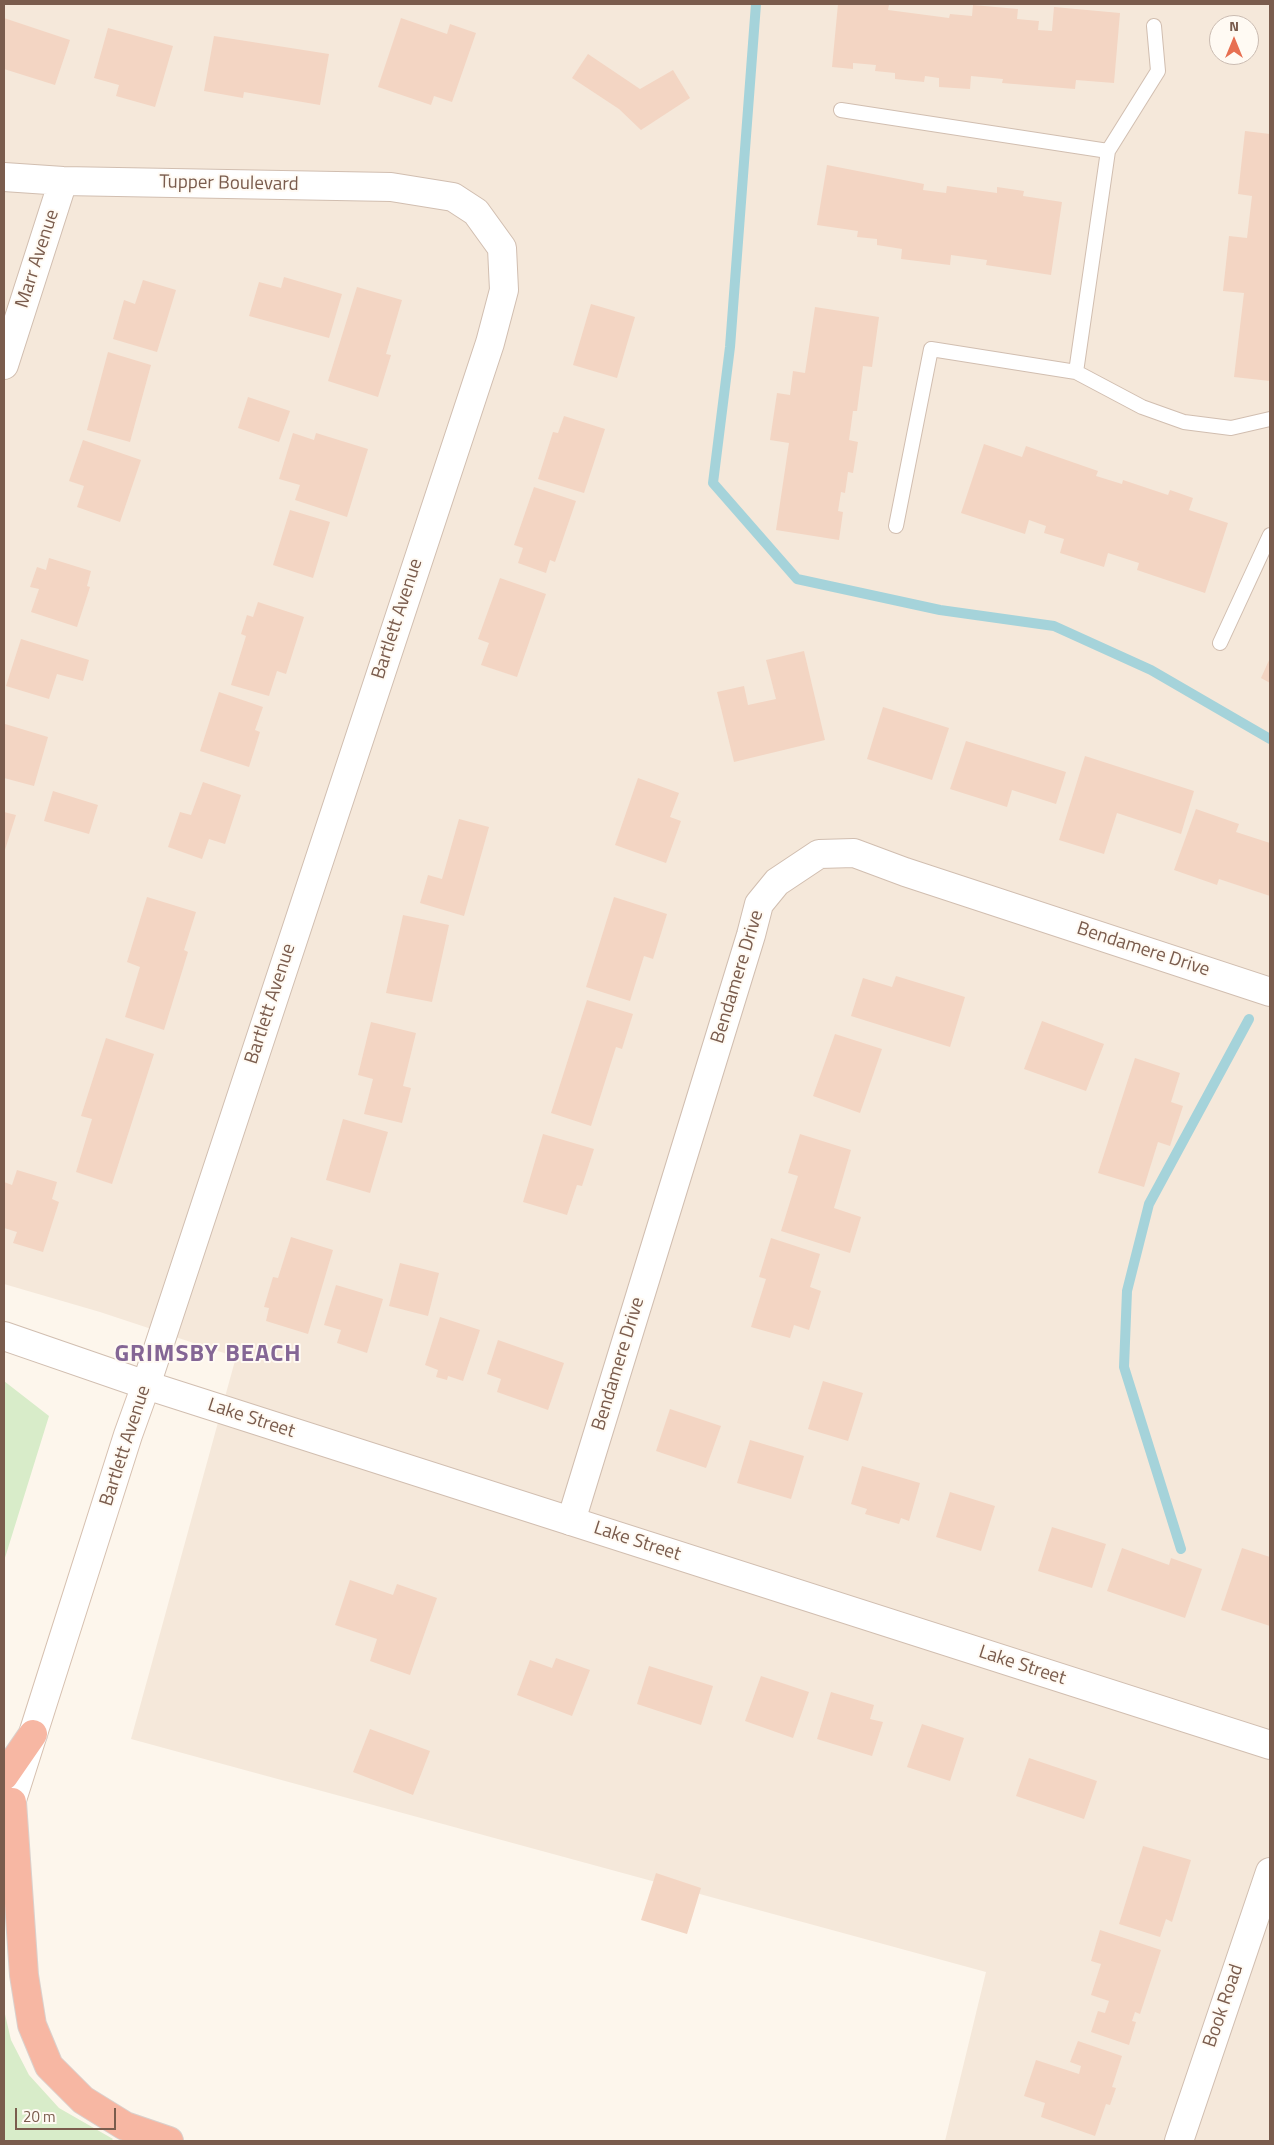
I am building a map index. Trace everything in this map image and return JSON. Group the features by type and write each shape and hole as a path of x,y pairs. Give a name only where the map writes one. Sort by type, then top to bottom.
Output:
{"highway":[{"path":"4,1776 33,1734"},
{"path":"8,1814 24,1975 32,2025 49,2066 83,2100 125,2126 169,2141"}],"street":[{"name":"Tupper Boulevard","path":"4,178 63,181 391,187 453,198"},
{"name":"Marr Avenue","path":"4,366 63,181"},
{"name":"Bartlett Avenue","path":"8,1814 128,1434 146,1385 500,308 504,290 502,248 476,212 453,198"},
{"name":"Bendamere Drive","path":"571,1521 759,904 777,882 820,854 854,852 905,872 1270,992"},
{"name":"Lake Street","path":"4,1336 146,1385 1270,1745"},
{"name":"Book Road","path":"1179,2141 1270,1872"}],"lane":[{"path":"1076,372 1108,150 1158,71 1154,26"},
{"path":"841,110 1108,150"},
{"path":"896,526 931,349 1076,372 1142,407 1184,422 1231,428 1270,419"},
{"path":"1220,643 1270,535"}],"shaded area":[{"path":"4,4 1270,4 1270,2141 945,2141 986,1972 131,1739 236,1357 100,1312 4,1284"}],"green space":[{"path":"4,1381 49,1416 4,1561"},
{"path":"4,2010 11,2040 29,2075 59,2108 113,2139 111,2141 4,2141"}],"building":[{"path":"838,4 889,5 888,10 949,18 950,14 972,16 973,5 1018,9 1017,19 1039,21 1038,30 1052,31 1054,7 1120,13 1114,83 1076,80 1075,89 1002,83 1003,79 971,76 970,89 939,87 939,78 925,76 924,82 895,79 895,73 875,71 876,65 853,63 853,69 832,67"},
{"path":"4,18 70,40 55,85 4,69"},
{"path":"401,18 447,34 450,24 476,33 452,102 434,96 431,105 378,87"},
{"path":"108,28 173,46 155,107 116,96 119,85 94,78"},
{"path":"214,36 329,54 320,105 244,92 243,98 204,91"},
{"path":"588,54 640,89 673,70 690,98 641,130 619,109 572,78"},
{"path":"1245,131 1270,134 1270,381 1234,377 1244,293 1223,291 1229,236 1247,238 1252,196 1238,194"},
{"path":"827,165 924,184 923,190 946,193 947,186 997,193 997,187 1024,191 1023,196 1062,202 1051,275 986,265 987,260 951,255 950,265 901,259 902,249 877,245 877,239 857,237 858,231 817,225"},
{"path":"284,277 342,294 329,338 249,316 259,282 281,288"},
{"path":"143,280 176,290 157,352 113,339 124,300 135,304"},
{"path":"357,287 402,300 386,354 391,355 378,397 328,381"},
{"path":"591,304 635,317 617,378 573,365"},
{"path":"815,307 879,317 872,367 863,366 857,411 853,411 849,440 858,442 853,473 848,472 845,493 841,492 838,511 843,512 839,540 776,530 789,443 770,440 777,393 790,395 793,371 805,373"},
{"path":"108,352 151,365 130,442 87,430"},
{"path":"248,397 290,411 279,442 238,428"},
{"path":"564,416 605,429 584,493 538,479 553,432 558,433"},
{"path":"293,433 314,440 316,433 368,449 347,517 295,500 300,485 279,479"},
{"path":"83,440 141,460 120,522 77,507 84,486 69,481"},
{"path":"984,444 1022,457 1026,446 1098,471 1096,476 1122,484 1123,480 1168,495 1170,490 1193,498 1189,510 1228,523 1205,593 1137,570 1139,563 1108,553 1104,567 1060,553 1064,539 1044,533 1046,526 1029,520 1025,534 961,513"},
{"path":"534,487 576,501 555,562 550,560 546,573 518,563 523,548 514,545"},
{"path":"290,510 330,522 313,578 273,565"},
{"path":"49,558 91,571 87,586 90,587 77,627 31,612 39,589 30,587 37,567 46,570"},
{"path":"500,578 546,594 517,677 481,665 489,643 478,639"},
{"path":"258,602 304,617 286,674 277,671 269,696 231,685 246,636 241,634 247,615 253,617"},
{"path":"21,639 89,660 83,681 57,674 49,699 6,686"},
{"path":"804,651 825,740 734,762 717,692 744,686 748,705 776,699 766,660"},
{"path":"1270,658 1270,683 1261,678"},
{"path":"219,692 263,707 255,730 260,732 249,767 200,751"},
{"path":"883,707 949,728 932,780 867,759"},
{"path":"5,724 48,737 34,786 4,778"},
{"path":"966,741 1066,772 1056,804 1012,790 1007,807 950,789"},
{"path":"1085,756 1194,791 1181,834 1117,813 1104,854 1059,840"},
{"path":"638,778 679,793 670,817 681,821 666,863 615,845"},
{"path":"203,782 241,795 225,844 209,839 202,859 168,847 180,812 191,815"},
{"path":"53,791 98,805 89,834 44,821"},
{"path":"1196,809 1239,824 1236,832 1270,843 1270,896 1219,879 1217,885 1174,870"},
{"path":"4,812 16,815 4,853"},
{"path":"459,819 489,827 464,916 420,903 428,875 442,879"},
{"path":"147,897 196,912 184,950 188,952 164,1030 125,1017 140,967 127,962"},
{"path":"614,897 667,914 653,959 644,956 630,1001 586,987"},
{"path":"403,915 449,925 432,1002 386,993"},
{"path":"896,976 965,997 950,1047 851,1016 863,978 892,987"},
{"path":"587,1000 633,1014 622,1049 616,1047 591,1126 551,1113"},
{"path":"1042,1021 1104,1044 1086,1091 1024,1069"},
{"path":"371,1022 416,1033 403,1086 411,1088 402,1123 364,1114 373,1079 358,1075"},
{"path":"835,1034 882,1049 860,1113 813,1096"},
{"path":"106,1038 154,1054 112,1184 76,1172 92,1119 81,1116"},
{"path":"1135,1058 1180,1073 1171,1102 1183,1106 1170,1146 1158,1142 1144,1187 1098,1173"},
{"path":"343,1119 388,1132 370,1193 326,1180"},
{"path":"543,1134 594,1149 582,1186 577,1185 567,1215 523,1202"},
{"path":"800,1134 851,1150 834,1208 861,1217 850,1253 781,1231 798,1176 788,1173"},
{"path":"17,1170 57,1182 52,1199 59,1202 43,1252 13,1243 17,1232 4,1228 4,1182 12,1185"},
{"path":"291,1237 333,1250 308,1334 266,1321 269,1308 264,1307 273,1277 278,1278"},
{"path":"771,1238 820,1254 810,1287 821,1291 809,1330 794,1325 790,1338 751,1327 766,1279 759,1277"},
{"path":"400,1263 439,1273 428,1316 389,1306"},
{"path":"336,1285 383,1299 367,1353 337,1343 341,1330 324,1325"},
{"path":"440,1317 480,1330 463,1381 448,1376 447,1380 436,1377 438,1370 425,1365"},
{"path":"498,1340 564,1363 548,1410 497,1392 501,1379 487,1374"},
{"path":"823,1381 863,1393 848,1441 808,1429"},
{"path":"670,1409 721,1426 706,1468 656,1451"},
{"path":"750,1440 804,1456 791,1499 737,1483"},
{"path":"862,1466 920,1483 909,1521 901,1518 899,1524 865,1514 867,1509 851,1504"},
{"path":"950,1492 995,1506 981,1551 936,1537"},
{"path":"1052,1527 1106,1544 1092,1588 1038,1571"},
{"path":"1122,1548 1169,1565 1171,1558 1202,1569 1185,1618 1107,1591"},
{"path":"1242,1548 1270,1557 1270,1626 1221,1610"},
{"path":"350,1580 393,1595 397,1584 437,1598 410,1675 370,1661 377,1639 335,1625"},
{"path":"556,1658 590,1670 572,1716 517,1695 530,1660 552,1668"},
{"path":"649,1666 713,1686 701,1725 637,1704"},
{"path":"761,1676 809,1692 793,1738 745,1721"},
{"path":"831,1692 874,1705 870,1719 883,1722 872,1756 817,1739"},
{"path":"922,1724 964,1738 950,1781 907,1767"},
{"path":"370,1729 430,1751 413,1795 353,1772"},
{"path":"1029,1758 1097,1781 1084,1819 1016,1796"},
{"path":"1143,1846 1191,1860 1172,1922 1166,1919 1160,1937 1119,1924"},
{"path":"656,1873 701,1888 687,1934 641,1920"},
{"path":"1100,1930 1161,1950 1140,2014 1135,2012 1132,2021 1136,2022 1129,2045 1091,2032 1098,2011 1105,2013 1109,2001 1091,1995 1101,1964 1091,1961"},
{"path":"1078,2041 1122,2056 1112,2087 1116,2088 1110,2105 1106,2104 1095,2136 1041,2117 1045,2103 1024,2096 1036,2060 1079,2074 1081,2066 1070,2062"}],"waterway":[{"path":"756,4 730,347 713,483 797,579 940,610 1054,626 1151,670 1270,739"},
{"path":"1181,1549 1124,1367 1127,1291 1149,1204 1249,1019"}],"district":[{"name":"GRIMSBY BEACH","path":"208,1355"}]}
